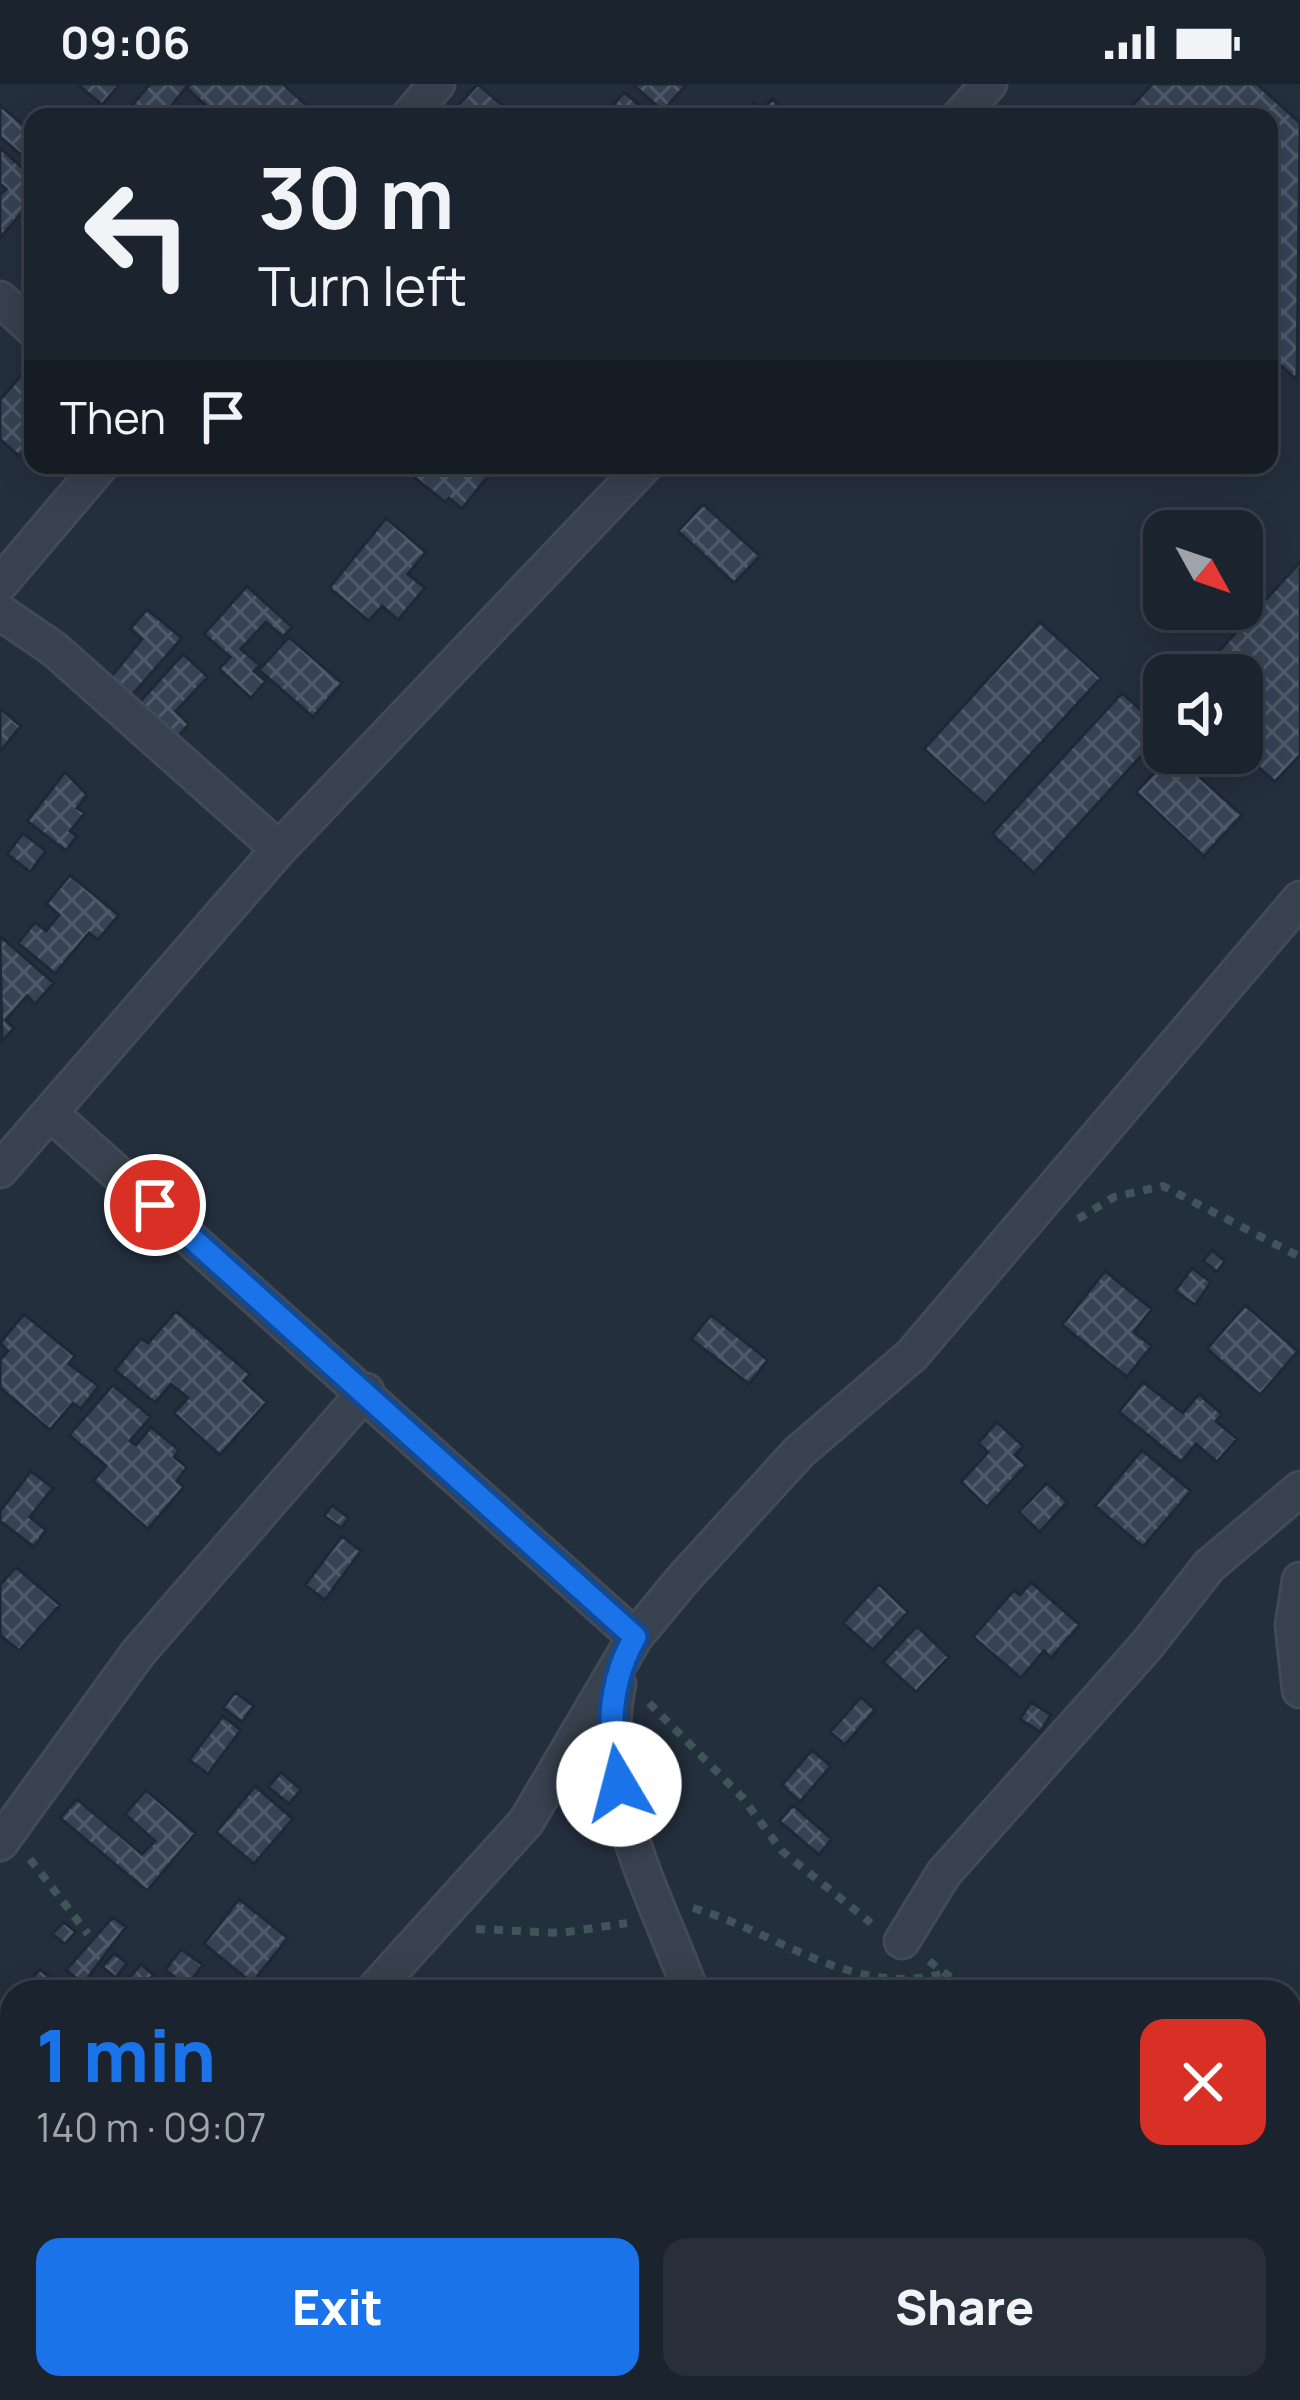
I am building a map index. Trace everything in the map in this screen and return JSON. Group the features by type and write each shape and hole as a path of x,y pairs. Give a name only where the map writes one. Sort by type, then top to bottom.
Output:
{"street":[{"path":"416,108 437,84"},
{"path":"967,108 988,84"},
{"path":"0,298 24,321"},
{"path":"0,584 93,474"},
{"path":"0,1170 279,849 636,474"},
{"path":"0,612 54,649 279,849"},
{"path":"383,1980 526,1822 625,1658 799,1452 928,1338 1300,899"},
{"path":"50,1113 366,1391 625,1658"},
{"path":"9,1833 139,1653 366,1391"},
{"path":"902,1941 944,1873 1147,1645 1209,1566 1300,1489"},
{"path":"1300,1580 1293,1626 1300,1690"},
{"path":"625,1658 610,1733 613,1759 657,1910 686,1980"}],"path":[{"path":"1070,1223 1114,1197 1163,1186 1300,1257"},
{"path":"625,1658 782,1851 831,1895 902,1941 951,1980"},
{"path":"9,1833 88,1934"},
{"path":"466,1930 577,1931 617,1925 677,1906 707,1912 862,1974 918,1980 941,1974"}],"building":[{"path":"77,84 120,84 102,105"},
{"path":"150,84 189,84 169,108 130,108"},
{"path":"191,84 283,84 310,108 208,108 187,88"},
{"path":"478,84 505,108 456,108"},
{"path":"632,84 687,84 666,108"},
{"path":"1152,84 1257,84 1300,123 1297,380 1278,363 1278,108 1130,108"},
{"path":"624,92 643,108 611,108"},
{"path":"0,105 24,126 24,157 0,137"},
{"path":"0,148 24,169 24,210 0,238 0,195 6,189 0,184"},
{"path":"24,372 24,450 19,456 0,439 0,400"},
{"path":"418,474 490,474 462,509 415,478"},
{"path":"703,504 760,556 734,583 678,531"},
{"path":"386,518 426,552 408,574 425,588 398,620 382,606 369,621 329,588"},
{"path":"1300,562 1300,755 1275,782 1263,771 1263,654 1216,654 1238,630 1263,630 1263,603"},
{"path":"247,586 292,627 283,637 266,622 241,649 259,665 254,671 266,681 251,698 219,669 230,657 204,634"},
{"path":"147,609 182,638 127,701 106,683 142,639 130,629"},
{"path":"1040,622 1101,678 985,804 924,749"},
{"path":"289,637 342,683 313,717 259,670"},
{"path":"183,654 208,677 176,711 189,724 175,740 137,705"},
{"path":"1122,693 1143,712 1143,754 1034,873 992,834"},
{"path":"0,711 21,726 0,752"},
{"path":"65,772 87,795 77,808 85,813 70,831 77,836 66,851 27,821"},
{"path":"1153,774 1196,774 1242,815 1204,856 1136,792"},
{"path":"23,833 46,851 30,872 7,854"},
{"path":"70,875 119,915 98,940 89,933 55,974 18,943 35,922 46,931 59,915 46,904"},
{"path":"0,936 54,983 35,1004 27,996 6,1020 14,1028 2,1042"},
{"path":"1212,1250 1225,1261 1217,1272 1203,1261"},
{"path":"1192,1268 1211,1282 1195,1305 1175,1291"},
{"path":"1105,1271 1152,1309 1134,1332 1152,1346 1127,1377 1062,1325"},
{"path":"1245,1305 1298,1351 1260,1395 1207,1349"},
{"path":"176,1311 250,1374 244,1381 267,1402 220,1455 174,1413 188,1398 171,1384 155,1403 115,1370 141,1338 148,1343"},
{"path":"24,1314 75,1356 69,1364 99,1386 81,1409 73,1403 50,1430 0,1388 0,1360 8,1351 0,1343"},
{"path":"711,1315 768,1360 749,1384 691,1339"},
{"path":"1143,1382 1183,1413 1199,1394 1222,1414 1216,1421 1237,1439 1217,1462 1196,1444 1181,1462 1119,1412"},
{"path":"113,1385 151,1417 130,1441 136,1445 151,1427 179,1450 174,1457 187,1467 177,1481 184,1487 148,1529 93,1481 106,1466 69,1435"},
{"path":"997,1422 1023,1446 1015,1455 1026,1465 987,1507 961,1482 988,1452 978,1443"},
{"path":"1142,1450 1191,1491 1143,1547 1095,1506"},
{"path":"31,1471 53,1488 30,1517 46,1530 34,1547 0,1521 0,1511"},
{"path":"1047,1483 1067,1502 1040,1532 1019,1512"},
{"path":"332,1505 349,1518 341,1528 324,1516"},
{"path":"342,1536 361,1551 325,1600 305,1585"},
{"path":"16,1567 60,1605 19,1651 0,1635 0,1585"},
{"path":"1031,1582 1080,1625 1051,1658 1044,1651 1021,1678 973,1637 1014,1590 1020,1595"},
{"path":"879,1584 908,1612 873,1650 843,1623"},
{"path":"917,1626 949,1657 916,1692 883,1662"},
{"path":"235,1692 254,1706 242,1722 223,1708"},
{"path":"861,1697 875,1710 845,1745 830,1732"},
{"path":"1031,1702 1051,1715 1040,1732 1020,1719"},
{"path":"223,1716 241,1730 208,1774 189,1760"},
{"path":"812,1750 831,1766 800,1802 782,1785"},
{"path":"281,1772 301,1790 289,1804 268,1787"},
{"path":"255,1786 293,1819 254,1864 216,1832"},
{"path":"146,1790 196,1833 147,1891 60,1818 77,1799 142,1854 155,1841 125,1814"},
{"path":"793,1805 832,1839 819,1855 779,1821"},
{"path":"239,1899 288,1938 254,1980 204,1944"},
{"path":"113,1917 126,1927 86,1980 66,1970"},
{"path":"64,1922 76,1932 65,1944 52,1934"},
{"path":"181,1949 203,1965 192,1980 179,1980 165,1970"},
{"path":"114,1953 127,1963 116,1978 102,1967"},
{"path":"141,1964 154,1975 150,1980 127,1980"},
{"path":"40,1969 53,1980 30,1980"}],"route":[{"path":"155,1205 635,1637 619,1666 610,1733 619,1784"}]}
